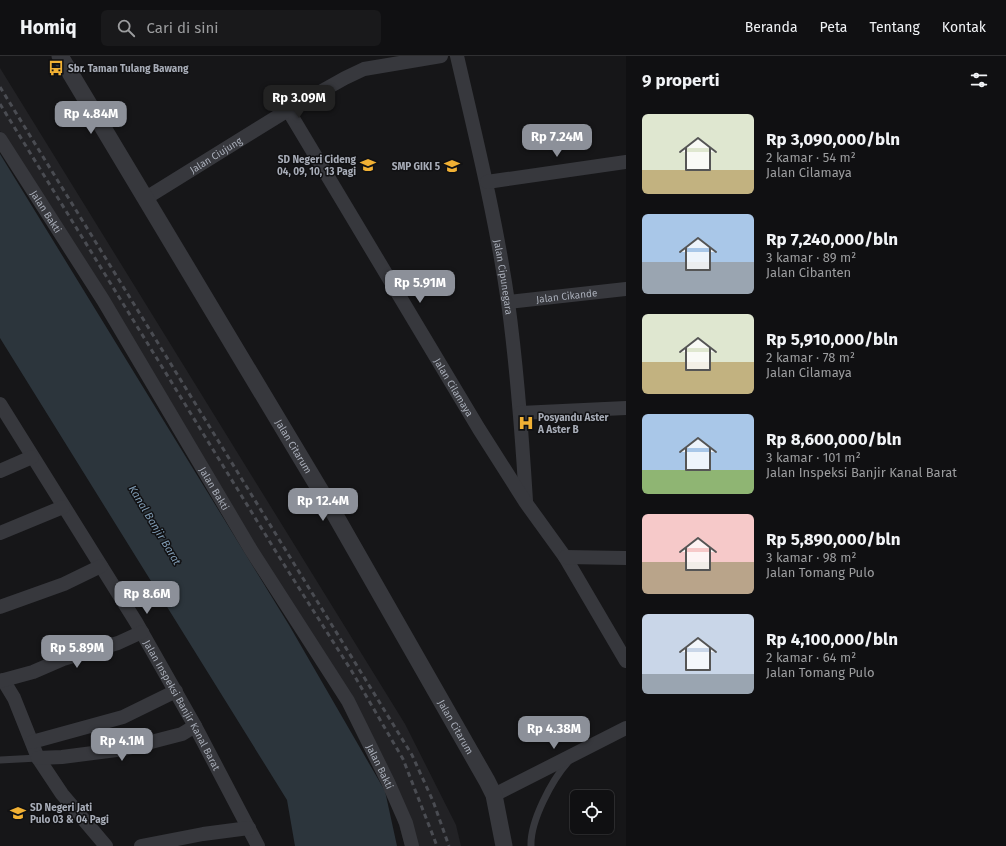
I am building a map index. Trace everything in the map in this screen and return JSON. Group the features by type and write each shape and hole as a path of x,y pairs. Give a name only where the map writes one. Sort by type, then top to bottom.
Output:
{"street":[{"name":"Jalan Citarum","path":"60,56 334,513 494,795 504,846"},
{"name":"Jalan Ciujung","path":"146,198 288,110 364,69 441,56"},
{"name":"Jalan Cipunegara","path":"457,56 487,182 508,302 520,413 526,503"},
{"name":"Jalan Cilamaya","path":"288,110 479,429 526,503 565,557 626,661"},
{"name":"Jalan Bakti","path":"0,139 103,300 251,550 348,701 388,782 406,823 412,846"},
{"path":"487,182 626,162"},
{"name":"Jalan Cikande","path":"508,302 626,289"},
{"name":"Jalan Inspeksi Banjir Kanal Barat","path":"0,404 62,507 142,632 195,726 258,846"},
{"path":"520,413 626,408"},
{"path":"0,471 32,457"},
{"path":"0,533 62,507"},
{"path":"565,557 626,558"},
{"path":"0,608 64,584 101,566"},
{"path":"106,846 62,794 38,758 14,698 2,680 32,672 63,659 118,643 142,632"},
{"path":"32,742 123,717 176,691"},
{"path":"38,758 62,757 124,749 182,734 195,726"},
{"path":"494,795 626,728"},
{"path":"142,846 203,834 249,828"}],"lane":[{"path":"531,846 532,832 549,790 560,771 575,754"},
{"path":"0,760 38,758"}],"shaded area":[{"path":"0,68 405,724 456,825 461,846 405,846 392,801 343,704 282,605 0,131"}],"water":[{"name":"Kanal Banjir Barat","path":"0,154 289,625 385,791 397,846 295,846 287,800 0,338"}],"railway":[{"path":"0,87 412,755 433,801 449,846"},
{"path":"0,104 278,555 351,670 403,759 437,846"}],"place":[{"name":"Sbr. Taman Tulang Bawang","path":"56,68"},
{"name":"SD Negeri Cideng 04, 09, 10, 13 Pagi","path":"368,165"},
{"name":"SMP GIKI 5","path":"452,166"},
{"name":"Posyandu Aster A Aster B","path":"526,423"},
{"name":"SD Negeri Jati Pulo 03 & 04 Pagi","path":"18,813"}]}
